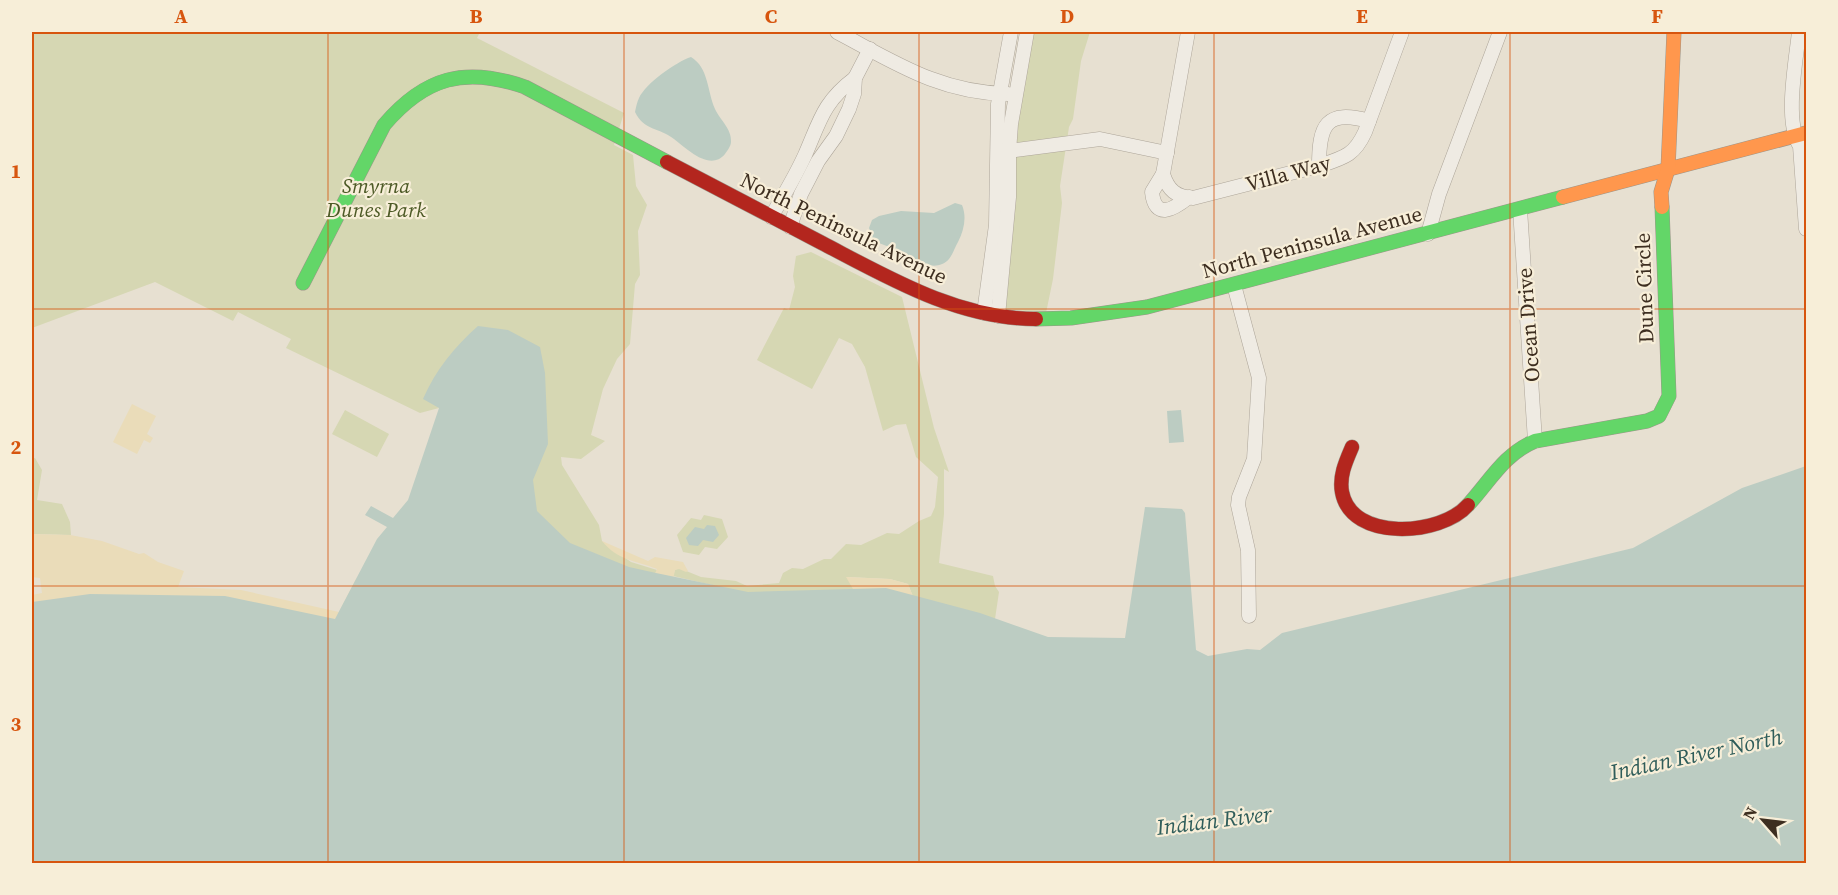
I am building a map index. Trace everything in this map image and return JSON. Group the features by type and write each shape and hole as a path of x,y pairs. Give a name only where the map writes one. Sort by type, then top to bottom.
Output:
{"street":[{"path":"837,32 932,81 954,87 1016,94"},
{"path":"998,316 1010,197 1003,152 1000,94 1011,32"},
{"path":"984,313 1003,152 1016,94 1026,32"},
{"path":"1188,32 1163,174 1167,187 1173,192 1189,197"},
{"name":"Villa Way","path":"1163,174 1152,192 1155,204 1168,211 1175,209 1189,197 1319,166 1352,153 1359,146 1369,122 1402,32"},
{"path":"1428,234 1439,194 1500,32"},
{"name":"Dune Circle","path":"1352,447 1344,466 1341,484 1344,498 1352,511 1368,524 1392,530 1421,527 1449,519 1462,512 1510,453 1524,445 1535,441 1647,421 1659,416 1669,396 1661,192 1668,169 1674,32"},
{"path":"1798,32 1791,115 1800,135 1806,229"},
{"path":"790,227 801,194 818,161 836,136 849,109 854,94 855,78 870,49"},
{"name":"North Peninsula Avenue","path":"303,283 384,125 393,113 405,101 434,82 460,76 501,78 525,87 908,288 984,313 1032,320 1096,315 1147,307 1800,135"},
{"path":"771,218 805,155 826,106 840,89 855,78"},
{"path":"1319,166 1319,146 1328,123 1347,116 1369,122"},
{"path":"1003,152 1100,139 1167,153"},
{"name":"Ocean Drive","path":"1520,209 1535,441"},
{"path":"1234,285 1259,378 1254,459 1239,497 1238,506 1248,550 1249,616"}],"green space":[{"name":"Smyrna Dunes Park","path":"32,32 480,32 477,38 624,113 614,145 633,155 636,186 647,205 638,231 640,275 635,284 630,344 617,359 603,389 591,435 605,441 581,459 561,457 562,465 599,525 602,541 631,562 657,570 653,578 567,544 537,522 526,499 535,457 436,406 439,408 420,413 286,348 291,339 238,312 233,321 155,282 32,328"},
{"path":"1025,32 1090,32 1081,61 1073,119 1069,127 1060,186 1062,203 1053,279 1046,313 984,307"},
{"path":"811,252 902,297 934,428 949,472 944,469 944,514 939,563 993,576 999,592 995,619 914,599 908,584 890,579 847,577 854,589 773,599 673,576 675,570 679,568 701,577 736,581 747,586 779,583 783,573 792,568 803,569 824,559 831,559 846,544 861,545 887,533 899,534 931,516 935,507 938,477 916,457 906,424 896,425 883,431 865,367 852,344 839,338 812,389 757,360 784,308 789,310 795,287 793,276 796,256"},
{"path":"345,410 389,434 377,457 332,434"},
{"path":"35,458 42,470 37,500 62,504 70,522 71,535 32,534 32,459"},
{"path":"704,515 722,519 728,537 717,549 705,547 699,555 683,552 677,535 691,518 701,520"}],"sand":[{"path":"132,404 156,416 147,434 153,438 150,443 144,440 137,454 113,442"},
{"path":"32,534 70,535 102,541 139,554 144,553 158,562 184,571 178,587 241,590 339,612 357,577 341,625 32,631 32,595 42,593 40,578 32,577"},
{"path":"602,541 648,561 655,557 683,562 688,571 675,570 673,580 653,578 657,569 614,553"},
{"path":"846,577 890,579 908,584 914,599 847,596 853,589"}],"water":[{"path":"691,57 701,67 715,109 731,137 725,154 713,161 699,157 668,135 647,126 635,112 639,98 648,86 670,68"},
{"path":"955,203 962,205 964,210 963,228 949,259 938,265 918,262 874,241 869,228 872,220 879,216 901,211 934,213"},
{"path":"478,326 508,330 540,347 545,373 548,444 533,480 537,511 570,543 629,567 748,592 886,588 980,613 1048,637 1125,638 1145,507 1182,509 1185,513 1196,650 1208,656 1247,649 1260,650 1282,633 1633,548 1742,488 1806,466 1806,863 32,863 32,602 90,594 225,596 335,619 377,539 387,527 365,515 371,506 393,518 408,500 439,408 423,399 446,360"},
{"path":"1181,410 1184,442 1169,443 1167,411"},
{"path":"707,525 715,526 719,535 713,542 703,540 698,546 689,545 686,538 695,527 704,529"}],"traffic: fast":[{"path":"303,283 384,125 415,96 447,80 483,77 525,87 667,162"},
{"path":"1036,319 1071,318 1147,307 1563,197"},
{"path":"1468,505 1498,469 1524,446 1535,441 1647,421 1659,416 1669,396 1662,207"}],"traffic: slow":[{"path":"1662,207 1661,192 1668,169 1674,32"},
{"path":"1563,197 1806,133"}],"traffic: jam":[{"path":"667,162 873,270 925,294 979,312 1036,319"},
{"path":"1352,447 1345,463 1341,486 1349,508 1362,519 1379,526 1398,529 1419,528 1438,523 1455,515 1468,505"}],"water label":[{"name":"Indian River North","path":"1696,754"},
{"name":"Indian River","path":"1214,820"}]}
